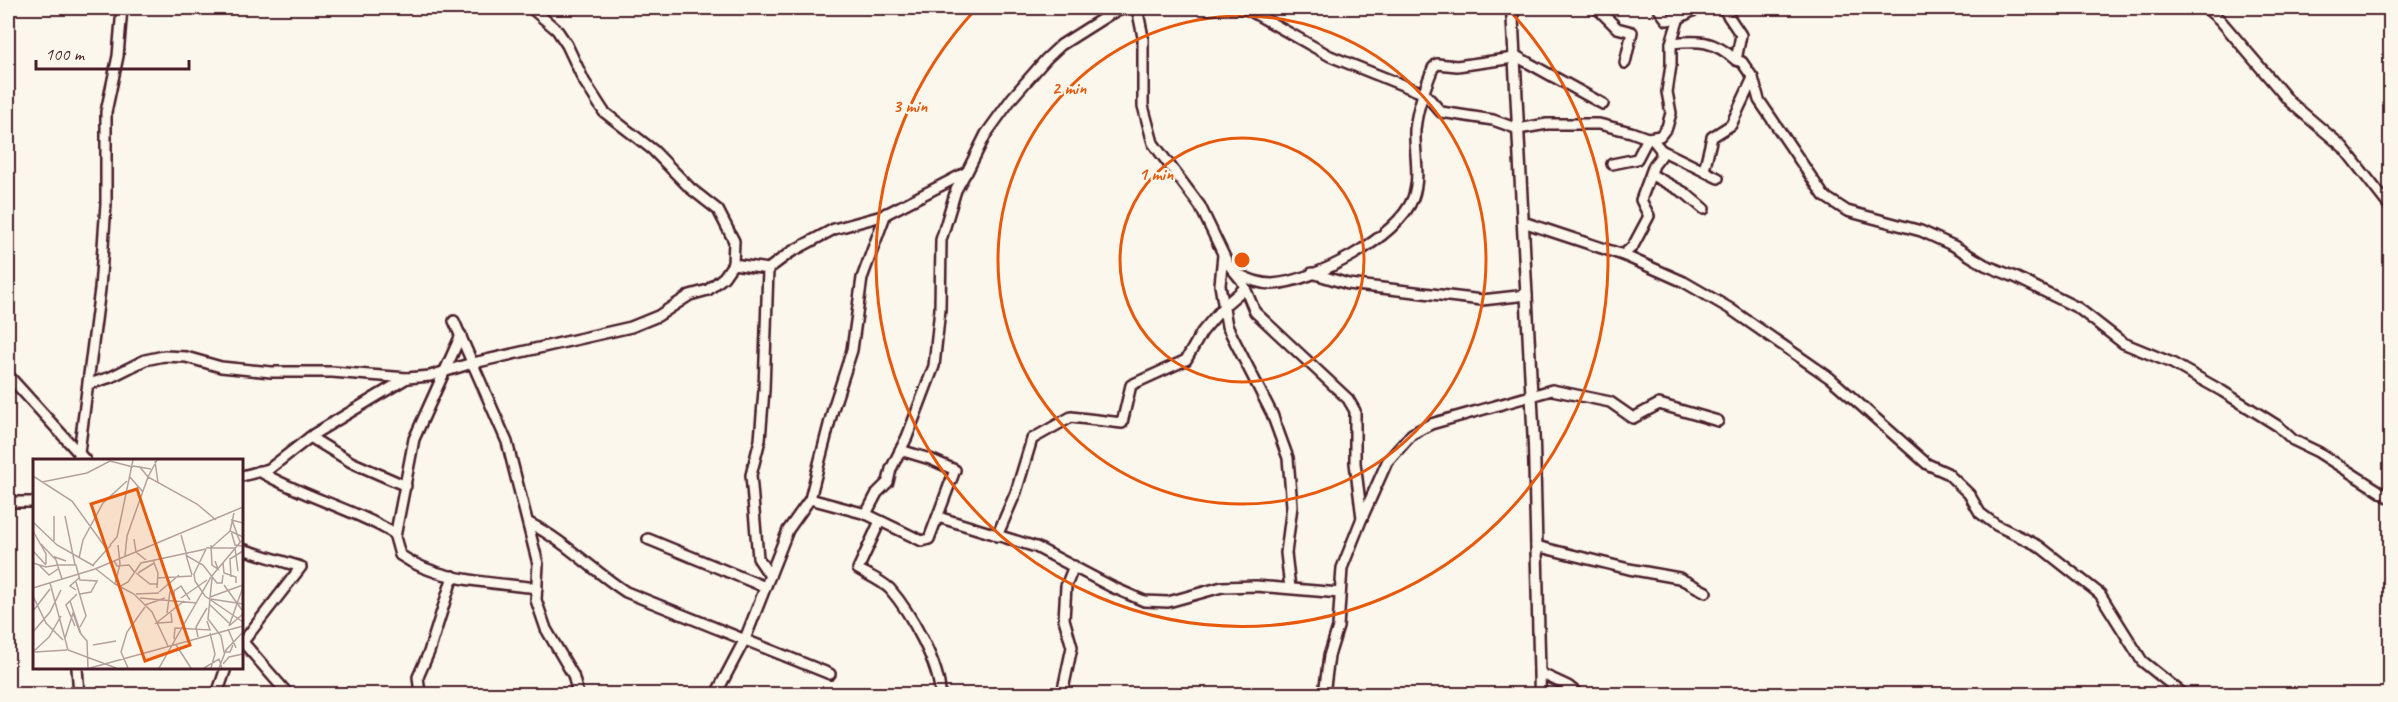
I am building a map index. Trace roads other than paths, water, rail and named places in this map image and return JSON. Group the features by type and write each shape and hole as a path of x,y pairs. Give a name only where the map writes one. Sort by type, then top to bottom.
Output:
{"street":[{"path":"81,458 106,204 106,112 118,56 122,8"},
{"path":"89,384 145,360 164,356 186,357 220,367 271,372 332,372 407,378 444,372 473,363 631,327 658,316 690,295 708,290 724,277 734,264 734,241 718,210 690,189 653,150 609,117 584,81 567,45 557,30 531,8"},
{"path":"866,514 877,493 888,483 934,366 940,309 941,240 956,190 986,134 1005,107 1046,59 1061,45 1110,14 1126,8"},
{"path":"1137,8 1143,38 1143,106 1153,143 1200,206 1223,255 1245,288 1255,312 1348,399 1355,411 1354,463 1362,518"},
{"path":"1245,8 1330,56 1423,93 1441,112 1493,120 1518,129 1547,124 1599,124 1648,138 1660,136 1667,127 1671,113 1667,92 1671,43 1682,12"},
{"path":"1512,8 1527,295 1540,694"},
{"path":"1597,8 1617,28 1632,32 1625,63"},
{"path":"1658,8 1663,18 1698,8"},
{"path":"1724,8 1741,35 1736,60"},
{"path":"2206,8 2220,20 2306,118 2343,147 2391,207"},
{"path":"1671,43 1697,41 1716,44 1742,62 1753,78 1759,100 1824,196 1848,211 1881,218 1954,246 1985,265 2078,308 2124,343 2172,363 2222,391 2278,426 2293,440 2318,452 2391,498"},
{"path":"1235,272 1254,282 1273,284 1345,260 1381,236 1413,199 1417,174 1415,131 1423,93 1437,64 1457,66 1514,56 1603,104"},
{"path":"1704,170 1712,137 1731,125 1753,78"},
{"path":"1648,138 1661,150 1718,178"},
{"path":"1612,164 1637,159 1648,138"},
{"path":"1623,255 1633,246 1649,216 1641,200 1654,165 1661,156 1661,150"},
{"path":"734,264 768,269 791,252 834,229 886,213 967,172"},
{"path":"1652,175 1685,193 1704,209"},
{"path":"716,694 745,639 788,530 810,499 833,409 852,350 862,278 872,245 886,213"},
{"path":"1523,222 1623,255 1684,282 1729,308 1830,378 1927,464 1947,473 1969,494 1980,513 1996,525 2039,546 2100,594 2142,661 2183,694"},
{"path":"1223,255 1220,285 1227,326 1272,414 1288,458 1292,506 1286,553 1290,588"},
{"path":"768,269 760,440 751,475 758,558 770,576"},
{"path":"1311,273 1348,284 1482,300 1527,295"},
{"path":"997,536 1016,492 1032,439 1071,417 1122,423 1131,385 1185,360 1202,332 1224,306 1245,288"},
{"path":"454,321 507,442 538,564 536,600 546,629 573,675 578,694"},
{"path":"461,335 414,439 395,534 400,555 412,564 469,581 537,588"},
{"path":"8,375 81,458"},
{"path":"243,476 269,469 310,437 407,378"},
{"path":"1324,694 1329,656 1338,627 1342,568 1387,462 1412,434 1431,424 1531,394 1552,390 1610,402 1633,418 1659,404 1718,421"},
{"path":"310,437 351,462 406,486"},
{"path":"810,499 866,514 922,541 929,539 955,471 930,459 900,450"},
{"path":"259,471 288,488 367,517 395,534"},
{"path":"8,502 33,502"},
{"path":"938,517 1036,547 1144,601 1168,602 1222,587 1290,588 1340,593"},
{"path":"880,521 858,568 889,588 932,656 940,680 940,694"},
{"path":"529,523 564,543 596,572 626,592 698,623 745,639 831,674"},
{"path":"648,539 765,587"},
{"path":"1536,546 1629,569 1679,578 1706,592"},
{"path":"243,549 301,567 243,641"},
{"path":"1062,694 1072,646 1064,619 1066,586 1074,566"},
{"path":"420,694 418,677 429,652 453,576"},
{"path":"243,643 288,694"},
{"path":"77,669 79,694"},
{"path":"217,694 226,669"},
{"path":"1540,673 1568,686 1578,694"}]}
